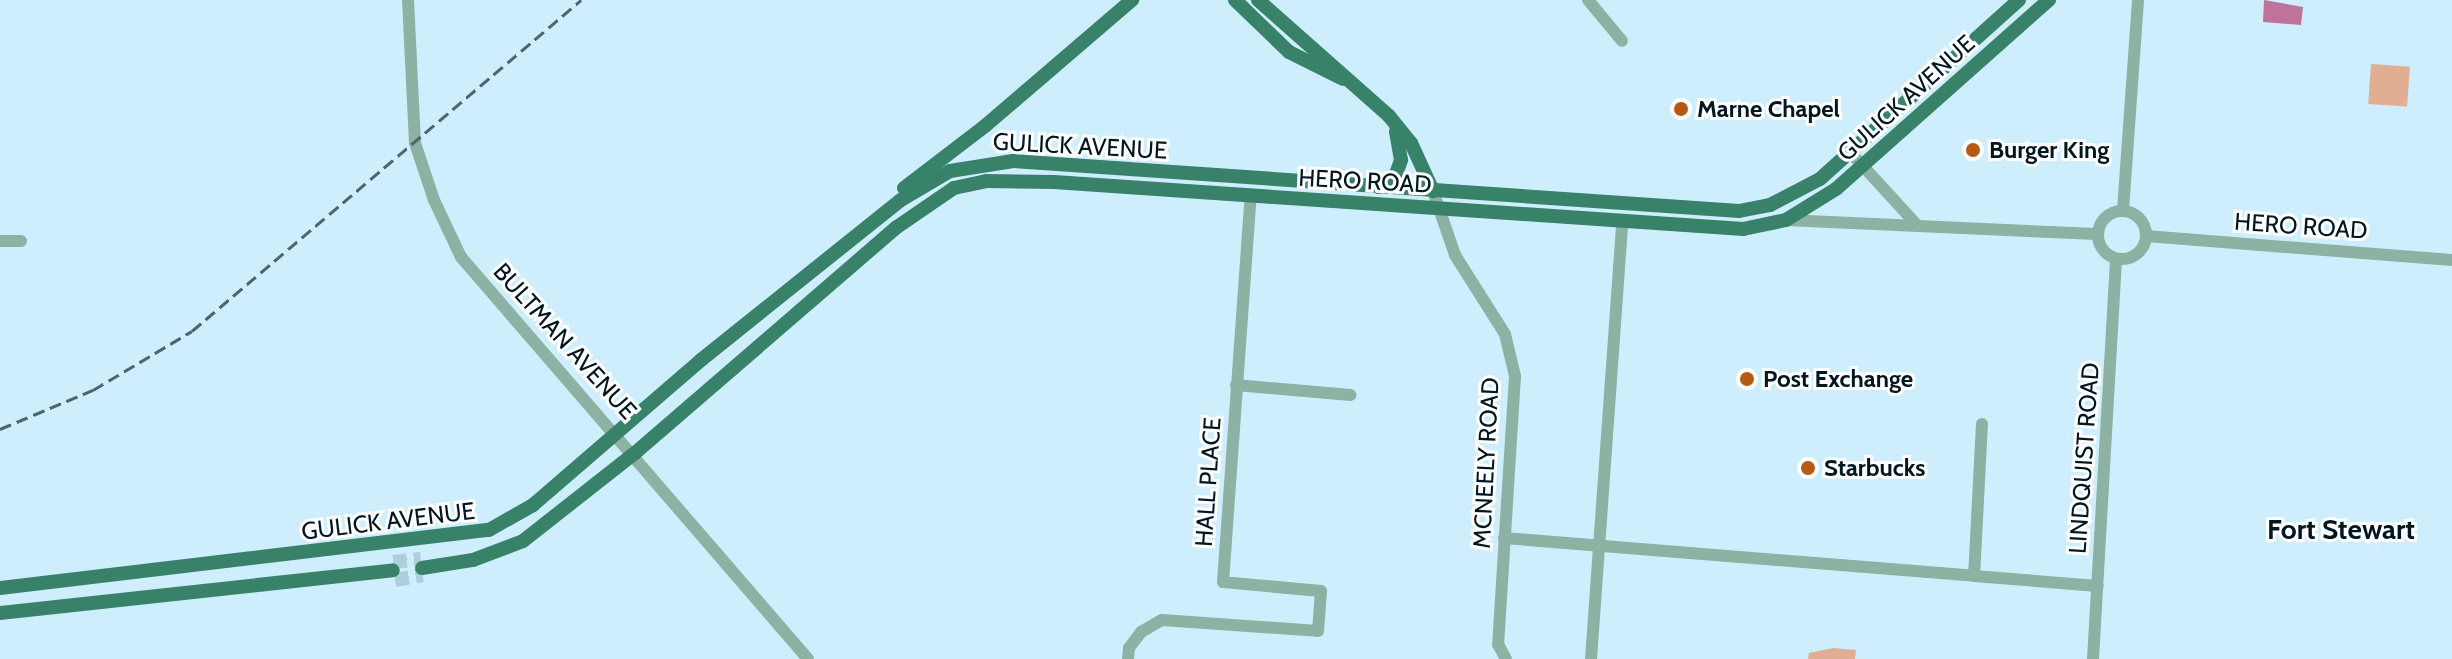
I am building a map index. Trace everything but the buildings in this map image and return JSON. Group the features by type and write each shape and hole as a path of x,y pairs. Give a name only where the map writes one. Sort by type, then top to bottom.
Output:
{"main road":[{"path":"833,255 912,180 985,126 1132,0"},
{"path":"1235,0 1289,52 1355,84"},
{"path":"1258,0 1389,116 1411,143 1433,191"},
{"name":"GULICK AVENUE","path":"4,588 489,530 533,505 922,184 982,163 1739,211 1802,190 1851,153 2019,0"},
{"name":"GULICK AVENUE","path":"1786,220 1865,167 2049,0"},
{"path":"1378,187 1396,174 1401,160 1389,116"},
{"name":"HERO ROAD","path":"425,567 473,560 523,541 635,453 897,227 943,195 968,184 1003,180 1440,207 1720,230 1786,220"},
{"path":"4,588 5,612 394,570"}],"street":[{"name":"BULTMAN AVENUE","path":"408,0 415,143 461,257 635,453 803,657"},
{"path":"1588,0 1622,41"},
{"path":"2123,210 2138,0"},
{"path":"1851,153 1918,226"},
{"name":"MCNEELY ROAD","path":"1433,191 1455,255 1493,310 1511,354 1515,392 1498,644 1506,659"},
{"name":"HALL PLACE","path":"1128,659 1129,648 1141,632 1162,620 1318,631 1321,591 1223,582 1251,196"},
{"path":"2123,210 2140,218 2146,236 2136,255 2116,259 2102,249 2097,234 2101,221 2123,210"},
{"path":"1786,220 2097,234"},
{"path":"1591,659 1622,223"},
{"name":"HERO ROAD","path":"2146,236 2452,260"},
{"path":"0,241 21,241"},
{"name":"LINDQUIST ROAD","path":"2093,659 2116,259"},
{"path":"1236,385 1351,395"},
{"path":"1974,576 1982,424"},
{"path":"1504,538 1599,550 2098,586"}],"shaded area":[{"path":"2264,0 2303,7 2301,25 2263,22"},
{"path":"2371,64 2410,67 2407,107 2368,104"},
{"path":"1833,648 1856,650 1855,659 1808,659 1809,653"}],"tunnel":[{"path":"393,562 421,559"},
{"path":"395,580 423,575"}],"railway":[{"path":"0,429 93,390 192,331 581,0"}],"place":[{"name":"Marne Chapel","path":"1681,109"},
{"name":"Burger King","path":"1973,150"},
{"name":"Post Exchange","path":"1747,379"},
{"name":"Starbucks","path":"1808,468"}],"district":[{"name":"Fort Stewart","path":"2341,529"}]}
